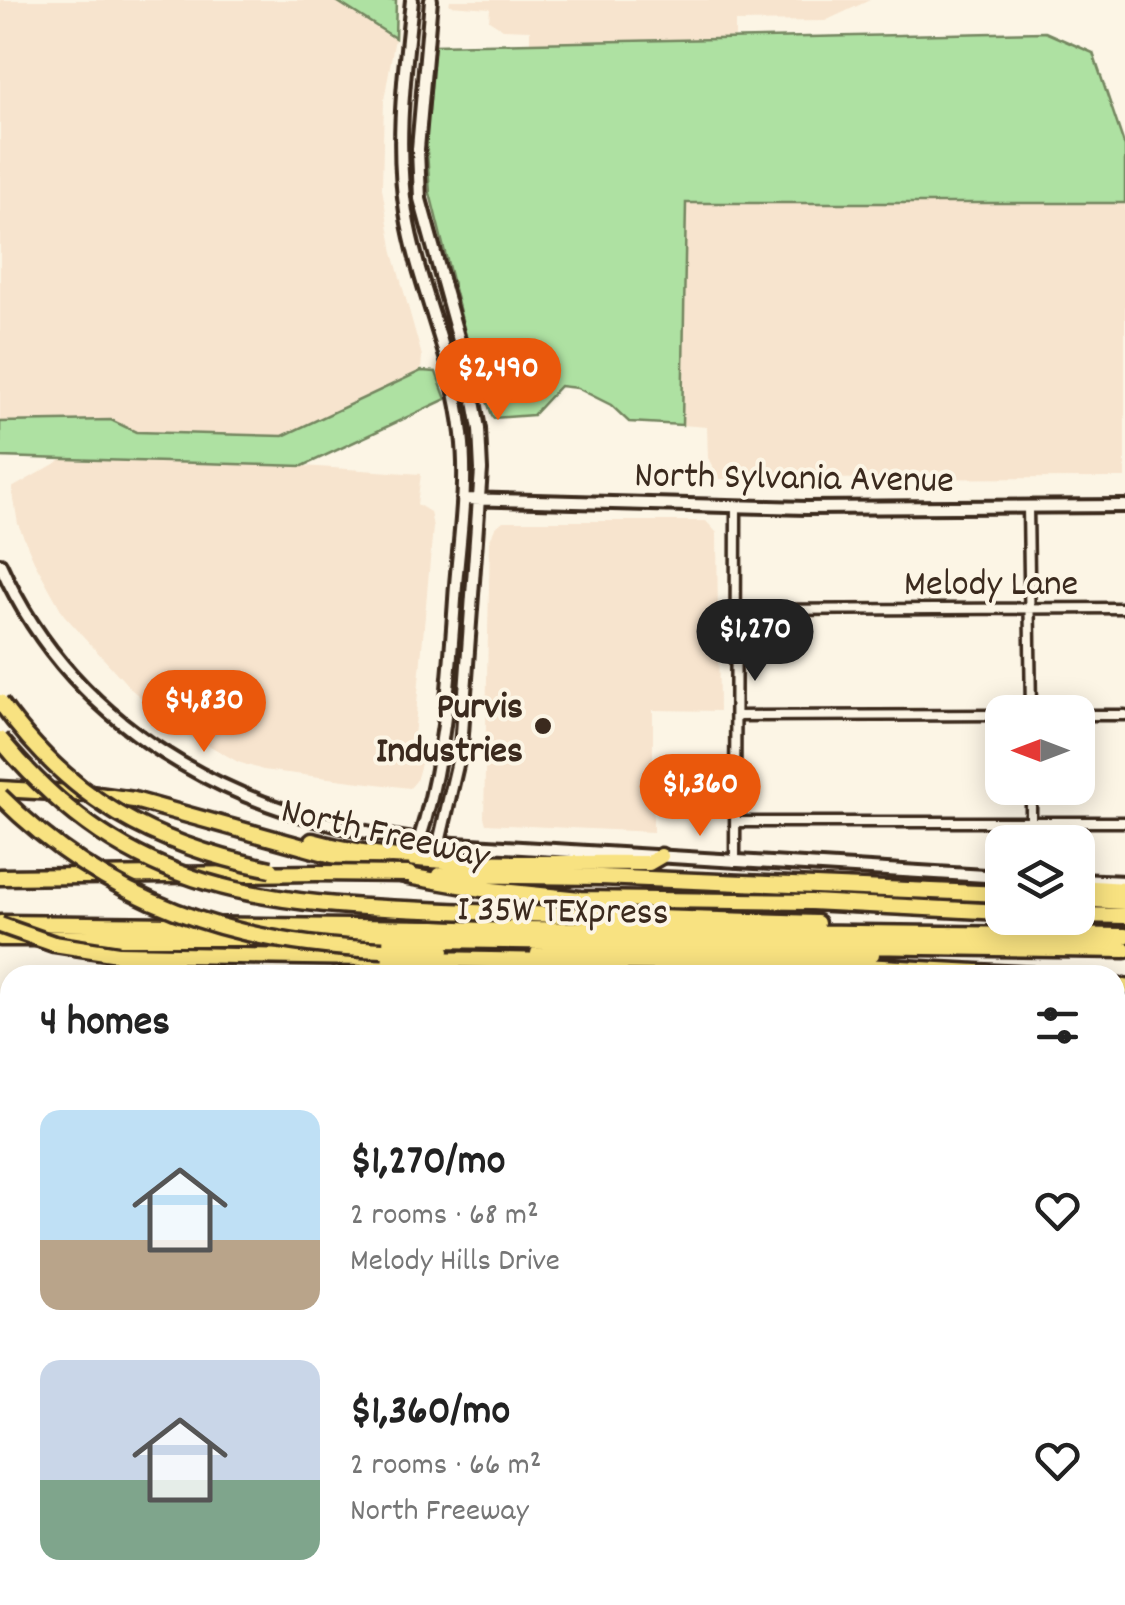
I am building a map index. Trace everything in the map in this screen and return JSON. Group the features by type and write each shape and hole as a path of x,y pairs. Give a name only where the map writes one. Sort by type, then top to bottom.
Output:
{"highway":[{"path":"0,702 64,775 87,795 136,826 210,856 317,873"},
{"path":"0,740 41,785 82,821 164,868 200,881 300,903 498,913 764,919 869,926 892,932"},
{"path":"5,792 36,829 90,870 184,916 305,946 756,956 1041,954 1052,949"},
{"name":"North Freeway","path":"5,792 134,800 408,876 522,894 985,911"},
{"path":"277,840 301,838 384,855 480,864 649,863 661,856"},
{"path":"0,877 317,873 601,877 985,893"},
{"path":"1095,886 1125,890"},
{"path":"1095,900 1125,902"},
{"path":"1095,915 1125,916"},
{"path":"4,929 54,944 118,954 682,965"},
{"name":"I 35W TEXpress","path":"4,929 1125,936"},
{"name":"I 35W TEXpress","path":"4,929 1125,950"},
{"path":"576,965 581,964"}],"street":[{"path":"412,0 400,120 406,216 462,431 462,498 451,653 440,756 419,841"},
{"path":"431,0 418,149 420,199 471,384 479,430 480,499 461,748 439,843"},
{"path":"400,152 418,149"},
{"name":"North Sylvania Avenue","path":"462,498 736,506 1125,506"},
{"path":"736,506 736,862"},
{"path":"1028,507 1031,695"},
{"name":"North Freeway","path":"0,564 29,618 59,661 131,730 209,781 242,797 318,822 439,843 985,876"},
{"name":"Melody Lane","path":"736,610 1125,608"},
{"path":"451,653 468,656"},
{"path":"737,716 985,715"},
{"path":"1095,715 1125,715"},
{"path":"1031,805 1031,822"},
{"path":"736,822 1125,822"},
{"path":"1095,883 1125,882"}],"shaded area":[{"path":"0,0 335,0 395,38 384,100 382,188 393,253 422,356 421,371 283,436 136,432 110,420 0,422"},
{"path":"450,0 870,0 825,21 735,22 735,37 727,42 530,44 530,30 503,29 489,20 490,8 449,5"},
{"path":"685,203 1125,203 1125,478 719,479 708,458 707,427 682,425"},
{"path":"63,459 303,466 421,474 417,504 430,512 433,527 414,737 422,760 410,788 263,770 238,762 175,726 132,690 64,615 18,524 12,488"},
{"path":"503,521 706,521 717,533 719,711 653,710 653,832 486,824 490,540"}],"green space":[{"path":"335,0 396,0 395,38"},
{"path":"1045,32 1093,53 1125,147 1125,203 686,203 682,425 629,422 611,405 577,388 560,386 533,415 493,418 472,360 430,193 426,139 434,45"},
{"path":"421,371 436,372 446,399 303,466 0,457 0,422 111,420 136,432 283,436"}],"place":[{"name":"Purvis Industries","path":"543,726"}]}
